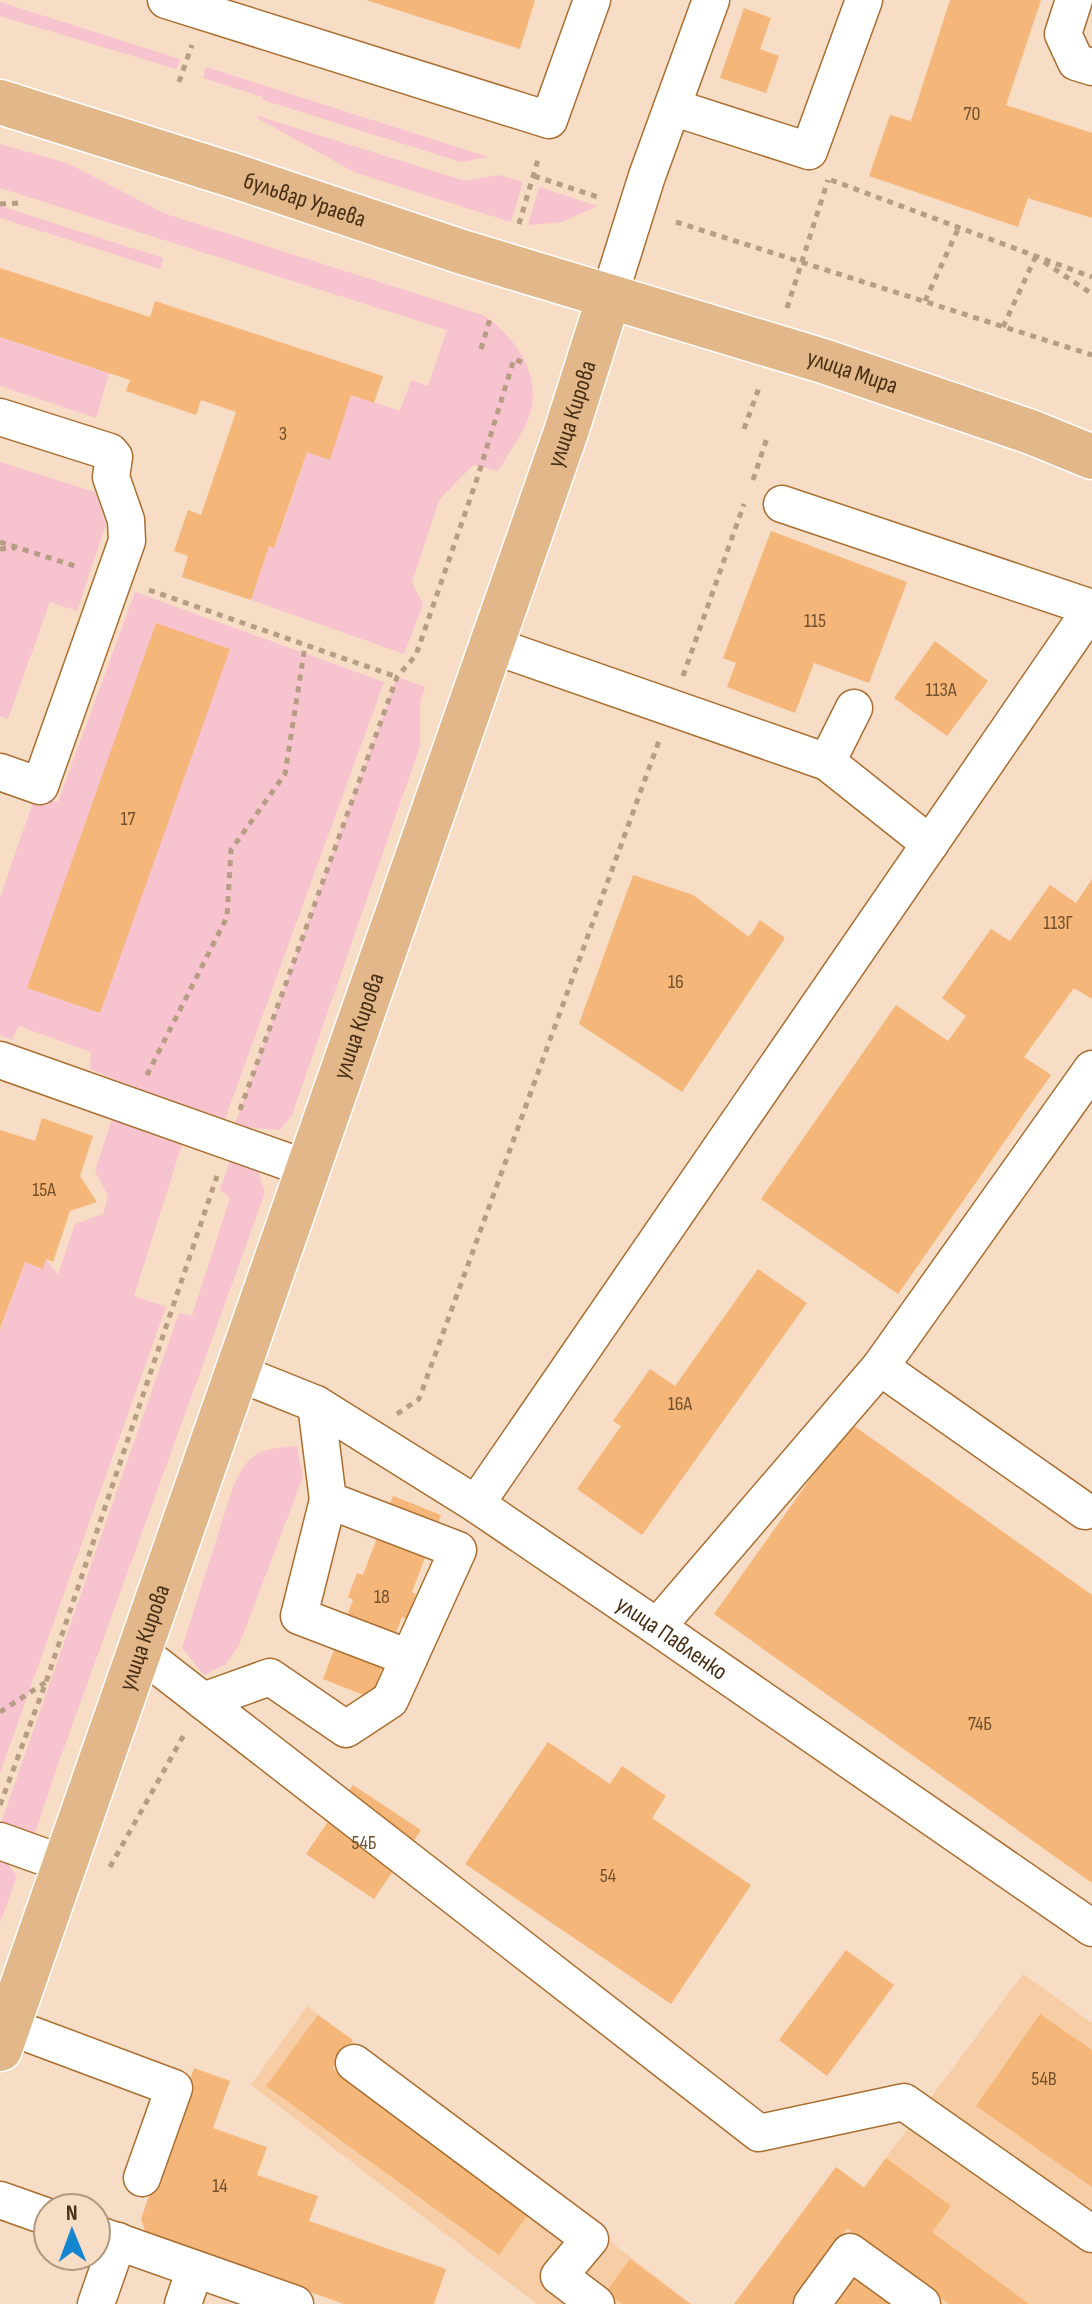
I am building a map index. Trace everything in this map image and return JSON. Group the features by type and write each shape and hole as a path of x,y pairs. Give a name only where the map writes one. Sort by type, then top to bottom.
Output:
{"main road":[{"name":"бульвар Ураева","path":"0,102 609,297"},
{"name":"улица Мира","path":"609,297 823,361 1031,432 1092,457"},
{"name":"улица Кирова","path":"4,2038 85,1870 139,1651 566,432 609,297"}],"street":[{"path":"166,0 549,120 592,0"},
{"name":"улица Кирова","path":"609,297 647,176 711,0"},
{"path":"672,107 809,151 864,0"},
{"path":"1074,0 1063,34 1076,62 1092,67"},
{"path":"0,417 110,452 114,457 111,477 126,520 127,541 40,786 3,784"},
{"path":"476,1504 1092,608 782,504"},
{"path":"491,645 827,762 930,844"},
{"path":"827,762 854,708"},
{"path":"0,1060 308,1169"},
{"path":"657,1627 880,1367 1092,1069"},
{"path":"880,1367 1085,1511"},
{"name":"улица Павленко","path":"236,1372 316,1404 476,1504 1092,1928"},
{"path":"316,1404 328,1500 299,1616 409,1658"},
{"path":"203,1701 270,1677 346,1729 390,1700 458,1550 328,1500"},
{"path":"139,1651 759,2133 904,2102 1092,2234"},
{"path":"0,1841 85,1870"},
{"path":"4,2038 174,2088 142,2178"},
{"path":"354,2063 590,2239 559,2276 596,2304"},
{"path":"0,2200 32,2211"},
{"path":"112,2240 295,2304"},
{"path":"812,2304 850,2252 922,2304"},
{"path":"183,2304 195,2269"},
{"path":"96,2304 101,2272"}],"path":[{"path":"519,224 534,176 604,199"},
{"path":"786,310 828,179 1092,277"},
{"path":"0,204 20,203"},
{"path":"676,222 1092,355"},
{"path":"925,301 959,227"},
{"path":"1035,256 1092,294"},
{"path":"1003,327 1035,256"},
{"path":"481,349 490,319"},
{"path":"0,1806 46,1682 229,1141 397,677 416,655 478,476 514,359 527,364"},
{"path":"744,429 760,384"},
{"path":"366,1436 419,1399 768,435"},
{"path":"0,542 114,578 397,677"},
{"path":"0,549 17,547"},
{"path":"132,1106 227,917 231,850 285,774 305,646"},
{"path":"0,1712 46,1682"},
{"path":"85,1870 203,1701"}],"shaded area":[{"path":"0,2 180,59 176,69 0,16"},
{"path":"206,67 488,157 461,162 263,100 263,97 203,78"},
{"path":"258,116 465,181 498,175 523,182 511,222 356,173"},
{"path":"0,144 67,163 166,214 483,315 507,335 525,361 533,391 532,407 517,441 498,471 473,465 439,500 412,582 423,605 404,654 251,600 269,546 275,547 307,452 329,459 351,395 400,411 411,380 428,386 447,330 0,188"},
{"path":"539,187 597,206 562,222 528,225"},
{"path":"0,206 163,258 160,269 0,218"},
{"path":"0,337 109,373 96,418 0,386"},
{"path":"0,462 95,492 106,524 77,611 50,602 8,719 0,716"},
{"path":"135,592 384,682 225,1119 155,1096 90,1069 91,1052 19,1026 12,1040 0,1035 0,898 35,796 58,802"},
{"path":"397,677 425,687 420,704 420,746 292,1115 280,1130 234,1126"},
{"path":"114,1113 184,1138 134,1296 166,1307 0,1773 0,1331 25,1262 43,1268 46,1259 58,1275 75,1224 103,1214 108,1196 95,1171"},
{"path":"232,1155 252,1160 265,1193 35,1833 20,1836 0,1826 179,1313 192,1316 230,1198 220,1190"},
{"path":"297,1446 303,1477 239,1645 226,1664 204,1675 182,1648 233,1487 250,1459 257,1454"},
{"path":"0,1860 6,1862 17,1876 0,1923"},
{"path":"1023,1974 1092,2023 1092,2304 734,2304 836,2167 864,2187"},
{"path":"307,2006 691,2304 537,2304 251,2085"}],"building":[{"path":"366,0 535,0 520,49"},
{"path":"950,0 1041,0 1006,105 1092,133 1092,218 1028,198 1018,227 869,176 890,115 911,121"},
{"path":"744,8 771,18 760,49 779,56 766,93 720,78"},
{"path":"0,268 150,317 155,301 383,376 374,403 351,395 330,460 307,452 274,548 269,546 251,600 182,577 188,556 174,551 188,510 201,515 236,412 201,400 196,415 126,391 130,380 0,337"},
{"path":"771,531 907,582 869,683 814,663 795,713 727,687 736,663 723,658"},
{"path":"156,623 230,649 100,1013 27,988"},
{"path":"935,641 988,681 947,736 894,698"},
{"path":"633,875 693,895 749,937 760,920 785,938 682,1092 579,1024"},
{"path":"1092,879 1092,999 1074,988 1024,1057 1051,1075 898,1294 761,1199 896,1005 948,1041 966,1016 942,998 991,929 1010,941 1050,885 1076,903"},
{"path":"42,1118 93,1136 80,1176 97,1202 70,1211 53,1262 46,1259 43,1269 25,1262 0,1329 0,1130 35,1141"},
{"path":"758,1269 807,1303 642,1535 577,1489 621,1426 613,1421 650,1369 675,1386"},
{"path":"850,1423 1092,1595 1092,1883 714,1614"},
{"path":"393,1496 441,1515 412,1592 416,1594 407,1619 402,1617 371,1698 323,1679 353,1600 348,1597 357,1573 363,1575"},
{"path":"548,1742 610,1784 622,1766 666,1796 652,1818 751,1885 671,2004 465,1864"},
{"path":"353,1785 421,1830 374,1899 306,1854"},
{"path":"846,1950 894,1985 827,2076 779,2040"},
{"path":"1040,2014 1092,2050 1092,2187 976,2106"},
{"path":"318,2015 353,2040 332,2068 530,2212 499,2255 266,2086"},
{"path":"194,2068 230,2081 213,2128 267,2147 257,2175 318,2196 309,2221 446,2269 434,2304 344,2304 146,2234 141,2219"},
{"path":"886,2158 951,2206 932,2232 1029,2304 949,2304 847,2228 791,2304 734,2304 836,2167 864,2188"},
{"path":"630,2259 690,2304 622,2304 606,2292"},
{"path":"855,2272 899,2304 832,2304"}]}
